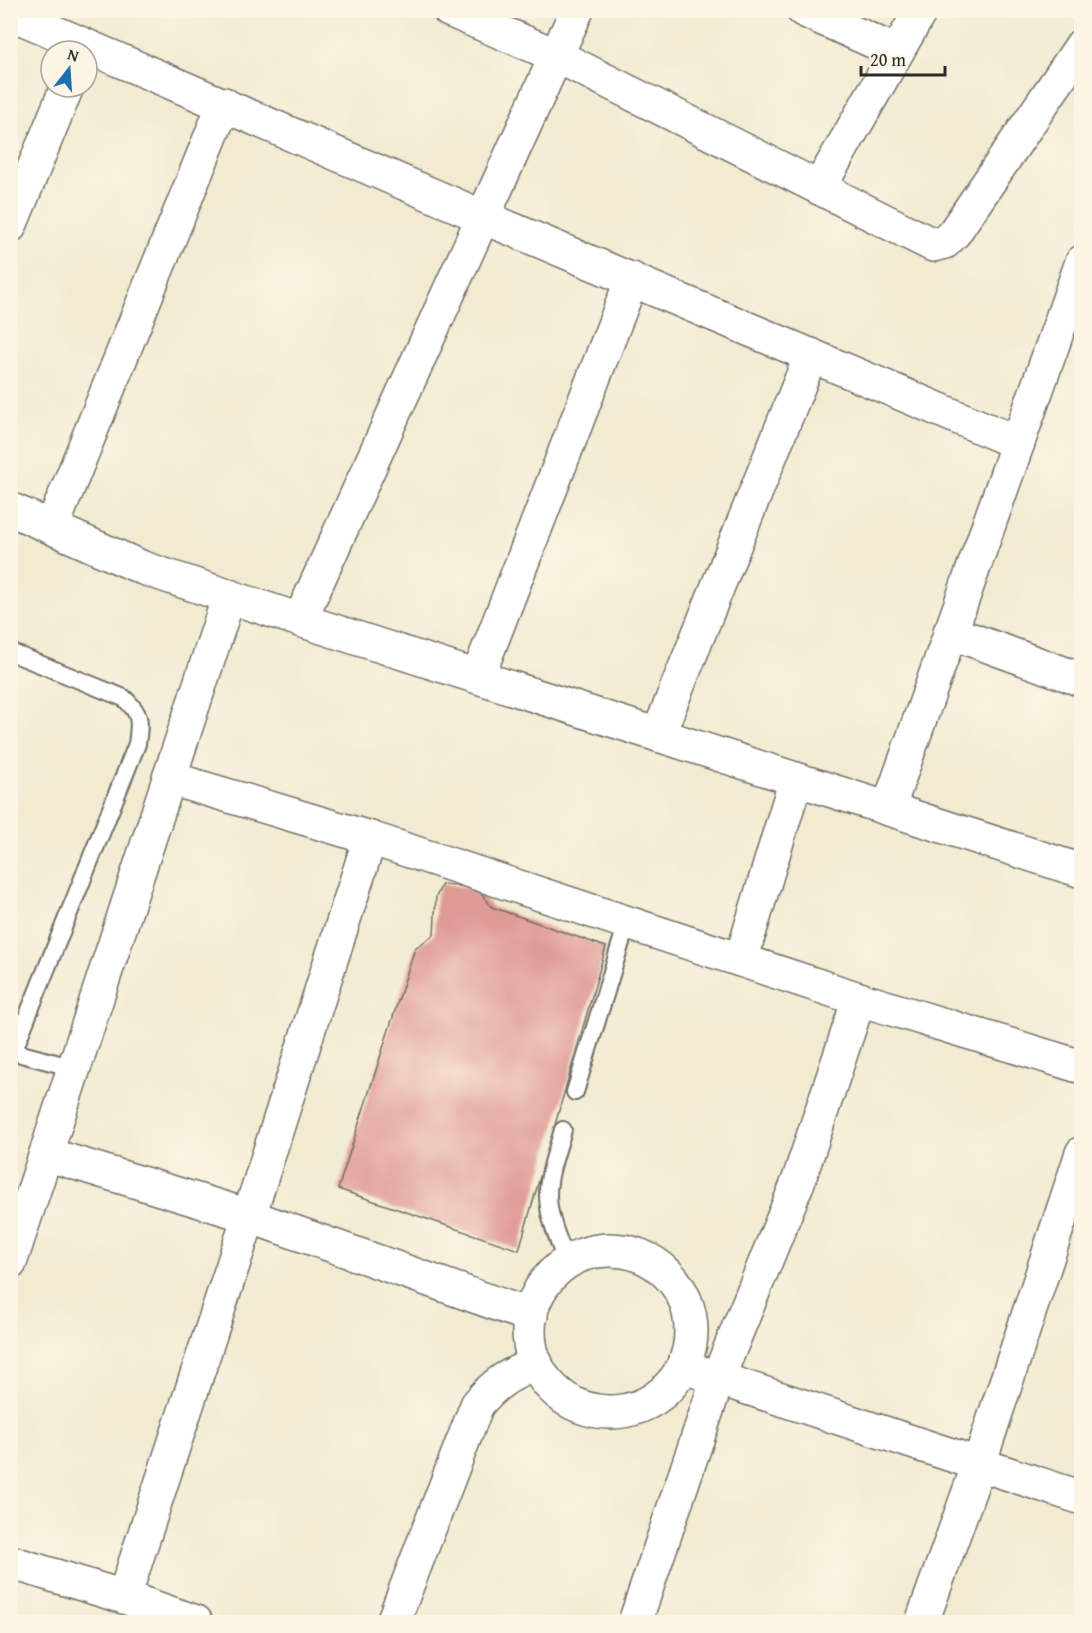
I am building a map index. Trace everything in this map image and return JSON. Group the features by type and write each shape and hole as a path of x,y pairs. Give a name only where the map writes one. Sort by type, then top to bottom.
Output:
{"street":[{"path":"449,10 557,56 933,244 945,242 954,232 1082,45"},
{"path":"300,621 577,10"},
{"path":"803,10 897,52"},
{"path":"819,188 921,10"},
{"path":"10,13 64,39"},
{"path":"99,54 224,104 483,217 1018,443"},
{"path":"10,226 62,99"},
{"path":"52,527 224,104"},
{"path":"888,809 1082,262"},
{"path":"478,676 632,279"},
{"path":"658,735 811,354"},
{"path":"10,509 143,568 300,621 478,676 1082,871"},
{"path":"10,1263 17,1221 46,1154 229,596"},
{"path":"951,632 1082,680"},
{"path":"169,778 370,838 859,999 1082,1067"},
{"path":"741,960 796,779"},
{"path":"124,1597 370,838"},
{"path":"635,1623 718,1378 798,1182 859,999"},
{"path":"922,1623 1082,1153"},
{"path":"46,1154 249,1216 531,1316"},
{"path":"619,1250 645,1258 667,1274 683,1295 691,1322 690,1348 680,1374 662,1394 639,1408 612,1413 586,1409 562,1397 544,1379 532,1355 528,1329 531,1316 533,1304 546,1281 567,1263 591,1252 619,1250"},
{"path":"393,1623 477,1405 490,1388 536,1363"},
{"path":"683,1366 1082,1498"},
{"path":"10,1562 124,1597 196,1623"}],"lane":[{"path":"10,652 124,698 136,709 139,723 137,744 12,1052 74,1068"},
{"path":"575,1092 627,923"},
{"path":"563,1130 551,1169 548,1195 552,1224 567,1263"}],"building":[{"path":"442,884 477,888 492,907 606,947 519,1250 338,1189 415,948 434,935 436,897"}]}
